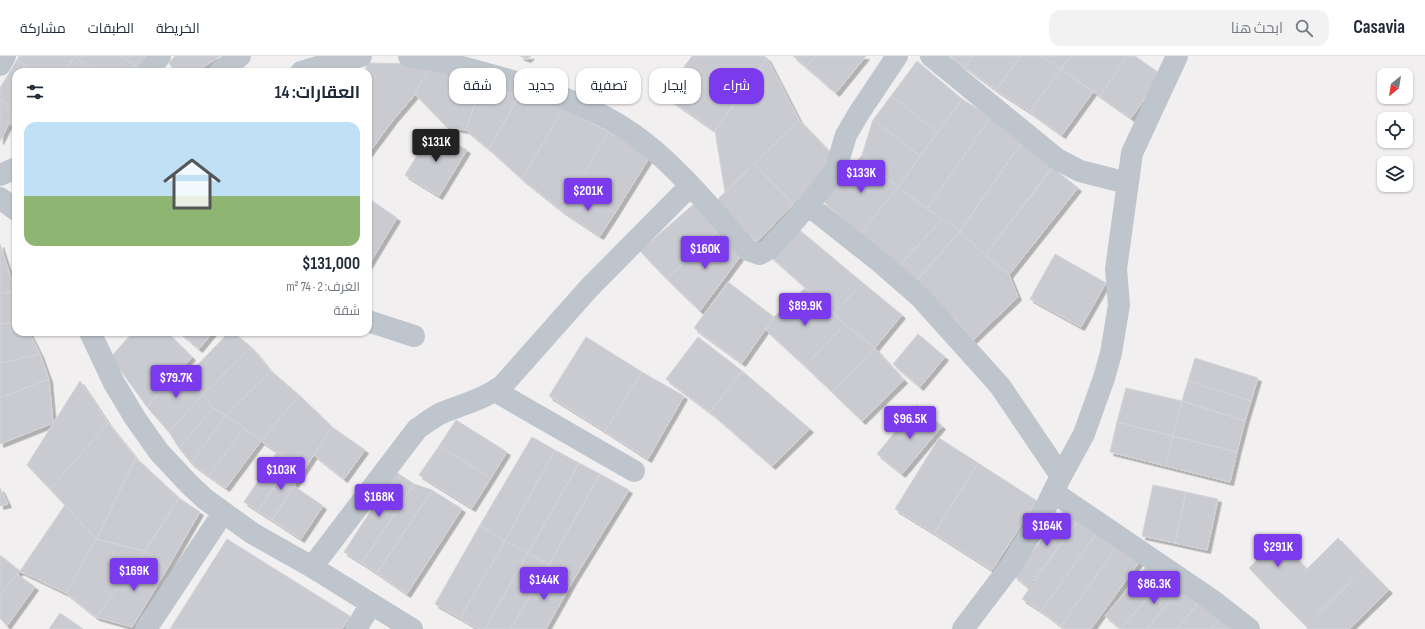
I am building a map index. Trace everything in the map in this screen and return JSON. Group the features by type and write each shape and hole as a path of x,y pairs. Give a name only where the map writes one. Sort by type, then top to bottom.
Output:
{"street":[{"path":"0,66 5,56"},
{"path":"151,68 160,56"},
{"path":"225,68 240,56"},
{"path":"314,68 361,56"},
{"path":"409,56 459,66 519,83 565,98 603,115 634,135 670,165 748,250 760,254 769,249 808,206 835,172 846,136 859,113 897,56"},
{"path":"931,56 1057,159 1080,170 1127,183"},
{"path":"963,629 1010,567 1041,517 1084,434 1104,378 1111,353 1119,306 1116,269 1132,153 1177,56"},
{"path":"0,176 12,170"},
{"path":"312,567 417,429 429,420 443,413 484,397 508,381 552,328 594,283 690,186"},
{"path":"0,198 12,207"},
{"path":"808,206 880,262 920,298 1000,386 1057,484 1249,629"},
{"path":"372,322 414,336"},
{"path":"92,336 114,382 135,418 159,452 189,484 223,513 252,533 312,567 412,629"},
{"path":"495,391 634,470"},
{"path":"146,629 223,513"},
{"path":"356,629 371,604"}],"building":[{"path":"19,56 74,56 68,68 30,68 17,60"},
{"path":"74,56 121,56 138,68 90,68"},
{"path":"74,56 90,68 68,68"},
{"path":"121,56 146,56 138,68"},
{"path":"175,56 221,56 202,68 172,68 169,63"},
{"path":"520,56 531,56 527,59"},
{"path":"692,56 764,56 767,58 760,68 709,68 709,104 734,104 715,131 677,104 701,104 701,68 683,68"},
{"path":"793,56 815,56 806,67"},
{"path":"815,56 866,56 836,93 806,67"},
{"path":"949,56 973,56 965,67"},
{"path":"973,56 1021,56 996,90 965,67"},
{"path":"1021,56 1042,56 1061,69 1030,112 996,90"},
{"path":"1042,56 1071,56 1061,69"},
{"path":"1071,56 1127,56 1100,96 1061,69"},
{"path":"1127,56 1135,56 1162,75 1131,118 1100,96"},
{"path":"767,58 799,120 725,192 715,131 734,104 764,104 764,68 760,68"},
{"path":"17,60 30,68 12,68"},
{"path":"917,61 962,99 938,132 891,96"},
{"path":"368,63 432,64 413,97 372,149 372,68 366,68"},
{"path":"432,64 449,69 449,104 475,104 466,130 447,127 415,94"},
{"path":"12,68 12,108 0,100 0,88"},
{"path":"1061,69 1093,92 1062,135 1030,112"},
{"path":"506,86 514,89 515,104 489,149 466,130 475,104 506,104"},
{"path":"891,96 938,132 920,156 873,120"},
{"path":"962,99 991,117 927,209 898,187"},
{"path":"0,100 12,108 12,118 0,141"},
{"path":"515,104 556,104 564,107 522,179 489,149"},
{"path":"564,107 608,132 576,188 561,210 522,179"},
{"path":"991,117 1022,142 960,231 927,209"},
{"path":"799,120 837,159 793,204 754,164"},
{"path":"873,120 920,156 898,187 862,155"},
{"path":"433,130 467,150 439,196 405,175"},
{"path":"608,132 651,155 615,213 576,188"},
{"path":"1022,142 1055,163 985,255 960,231"},
{"path":"862,155 898,187 860,234 823,201"},
{"path":"754,164 793,204 757,242 715,202"},
{"path":"1053,168 1078,188 1009,275 985,255"},
{"path":"898,187 942,219 898,267 860,234"},
{"path":"576,188 615,213 600,236 561,210"},
{"path":"372,201 397,218 372,259"},
{"path":"695,203 718,230 667,279 640,251"},
{"path":"942,219 960,231 914,284 898,267"},
{"path":"797,228 863,283 834,313 770,256"},
{"path":"718,230 740,257 700,311 667,279"},
{"path":"960,231 1009,275 1018,297 973,340 956,320 914,284"},
{"path":"0,244 12,281 12,291 0,294"},
{"path":"1055,254 1106,283 1081,327 1030,299"},
{"path":"728,282 774,317 742,363 694,328"},
{"path":"863,283 902,315 875,348 845,324 834,313"},
{"path":"805,288 845,324 805,366 766,330 774,317"},
{"path":"12,291 12,322 0,324 0,294"},
{"path":"12,322 12,336 31,336 40,354 0,363 0,324"},
{"path":"845,324 875,348 832,392 805,366"},
{"path":"918,334 945,357 920,387 893,364"},
{"path":"129,336 171,336 192,357 147,407 111,357"},
{"path":"184,336 210,336 199,349"},
{"path":"225,336 238,336 251,347 203,394 191,372"},
{"path":"586,337 642,372 605,431 549,396"},
{"path":"698,337 742,371 710,412 666,379"},
{"path":"251,347 271,371 226,415 213,408 203,394"},
{"path":"875,348 904,380 862,421 832,392"},
{"path":"40,354 49,379 0,398 0,363"},
{"path":"1195,358 1258,378 1251,401 1188,381"},
{"path":"186,365 203,394 169,432 147,407"},
{"path":"271,371 299,395 261,441 226,415"},
{"path":"742,371 810,429 772,466 710,412"},
{"path":"642,372 684,396 648,459 605,431"},
{"path":"49,379 53,423 0,444 0,398"},
{"path":"80,381 108,423 50,489 27,465"},
{"path":"1188,381 1251,401 1245,421 1182,401"},
{"path":"1126,388 1182,401 1173,436 1117,422"},
{"path":"203,394 213,408 179,448 169,432"},
{"path":"299,395 332,427 304,470 261,441"},
{"path":"1182,401 1245,421 1237,452 1173,436"},
{"path":"917,405 942,426 902,474 877,454"},
{"path":"213,408 226,415 191,463 179,448"},
{"path":"226,415 244,428 209,476 191,463"},
{"path":"456,420 507,452 491,478 439,446"},
{"path":"1117,422 1173,436 1166,466 1110,452"},
{"path":"108,423 136,458 96,539 50,489"},
{"path":"332,427 365,450 344,479 314,455"},
{"path":"244,428 261,441 226,488 209,476"},
{"path":"1173,436 1237,452 1230,482 1166,466"},
{"path":"532,437 555,450 505,541 480,525"},
{"path":"939,438 978,463 934,533 895,509"},
{"path":"439,446 491,478 472,508 419,475"},
{"path":"555,450 579,463 528,553 505,541"},
{"path":"277,452 291,461 258,511 244,502"},
{"path":"136,458 179,498 145,551 96,539"},
{"path":"291,461 304,470 272,520 258,511"},
{"path":"579,463 600,474 549,565 528,553"},
{"path":"978,463 1037,501 992,570 934,533"},
{"path":"396,472 414,484 362,563 344,552"},
{"path":"600,474 629,490 574,579 549,565"},
{"path":"414,484 432,490 377,573 362,563"},
{"path":"1153,485 1186,492 1175,543 1142,536"},
{"path":"294,486 323,506 301,539 272,520"},
{"path":"0,488 8,504 0,506"},
{"path":"432,490 462,509 407,594 377,573"},
{"path":"1186,492 1218,499 1207,550 1175,543"},
{"path":"179,498 200,512 167,569 145,551"},
{"path":"65,505 96,539 66,593 20,571"},
{"path":"1066,508 1080,518 1028,587 1014,576"},
{"path":"1080,518 1098,531 1041,611 1022,599"},
{"path":"480,525 505,541 460,618 435,604"},
{"path":"1098,531 1118,545 1061,626 1041,611"},
{"path":"1338,538 1366,567 1306,626 1278,598"},
{"path":"96,539 145,551 96,617 66,593"},
{"path":"227,539 350,616 342,629 170,629"},
{"path":"1278,539 1307,569 1278,598 1249,568"},
{"path":"505,541 528,553 485,629 478,629 460,618"},
{"path":"1118,545 1140,561 1091,629 1065,629 1061,626"},
{"path":"145,551 167,569 132,627 96,617"},
{"path":"528,553 549,565 510,629 485,629"},
{"path":"0,555 20,571 0,595"},
{"path":"1151,561 1167,574 1121,629 1105,616"},
{"path":"549,565 574,579 546,629 510,629"},
{"path":"1366,567 1389,590 1349,629 1308,629 1306,626"},
{"path":"17,574 35,587 7,626 0,618 0,595"},
{"path":"1167,574 1182,586 1147,629 1121,629"},
{"path":"1182,586 1200,601 1177,629 1147,629"},
{"path":"1200,601 1220,618 1211,629 1177,629"},
{"path":"60,613 83,629 49,629"},
{"path":"1220,618 1234,629 1211,629"}]}
